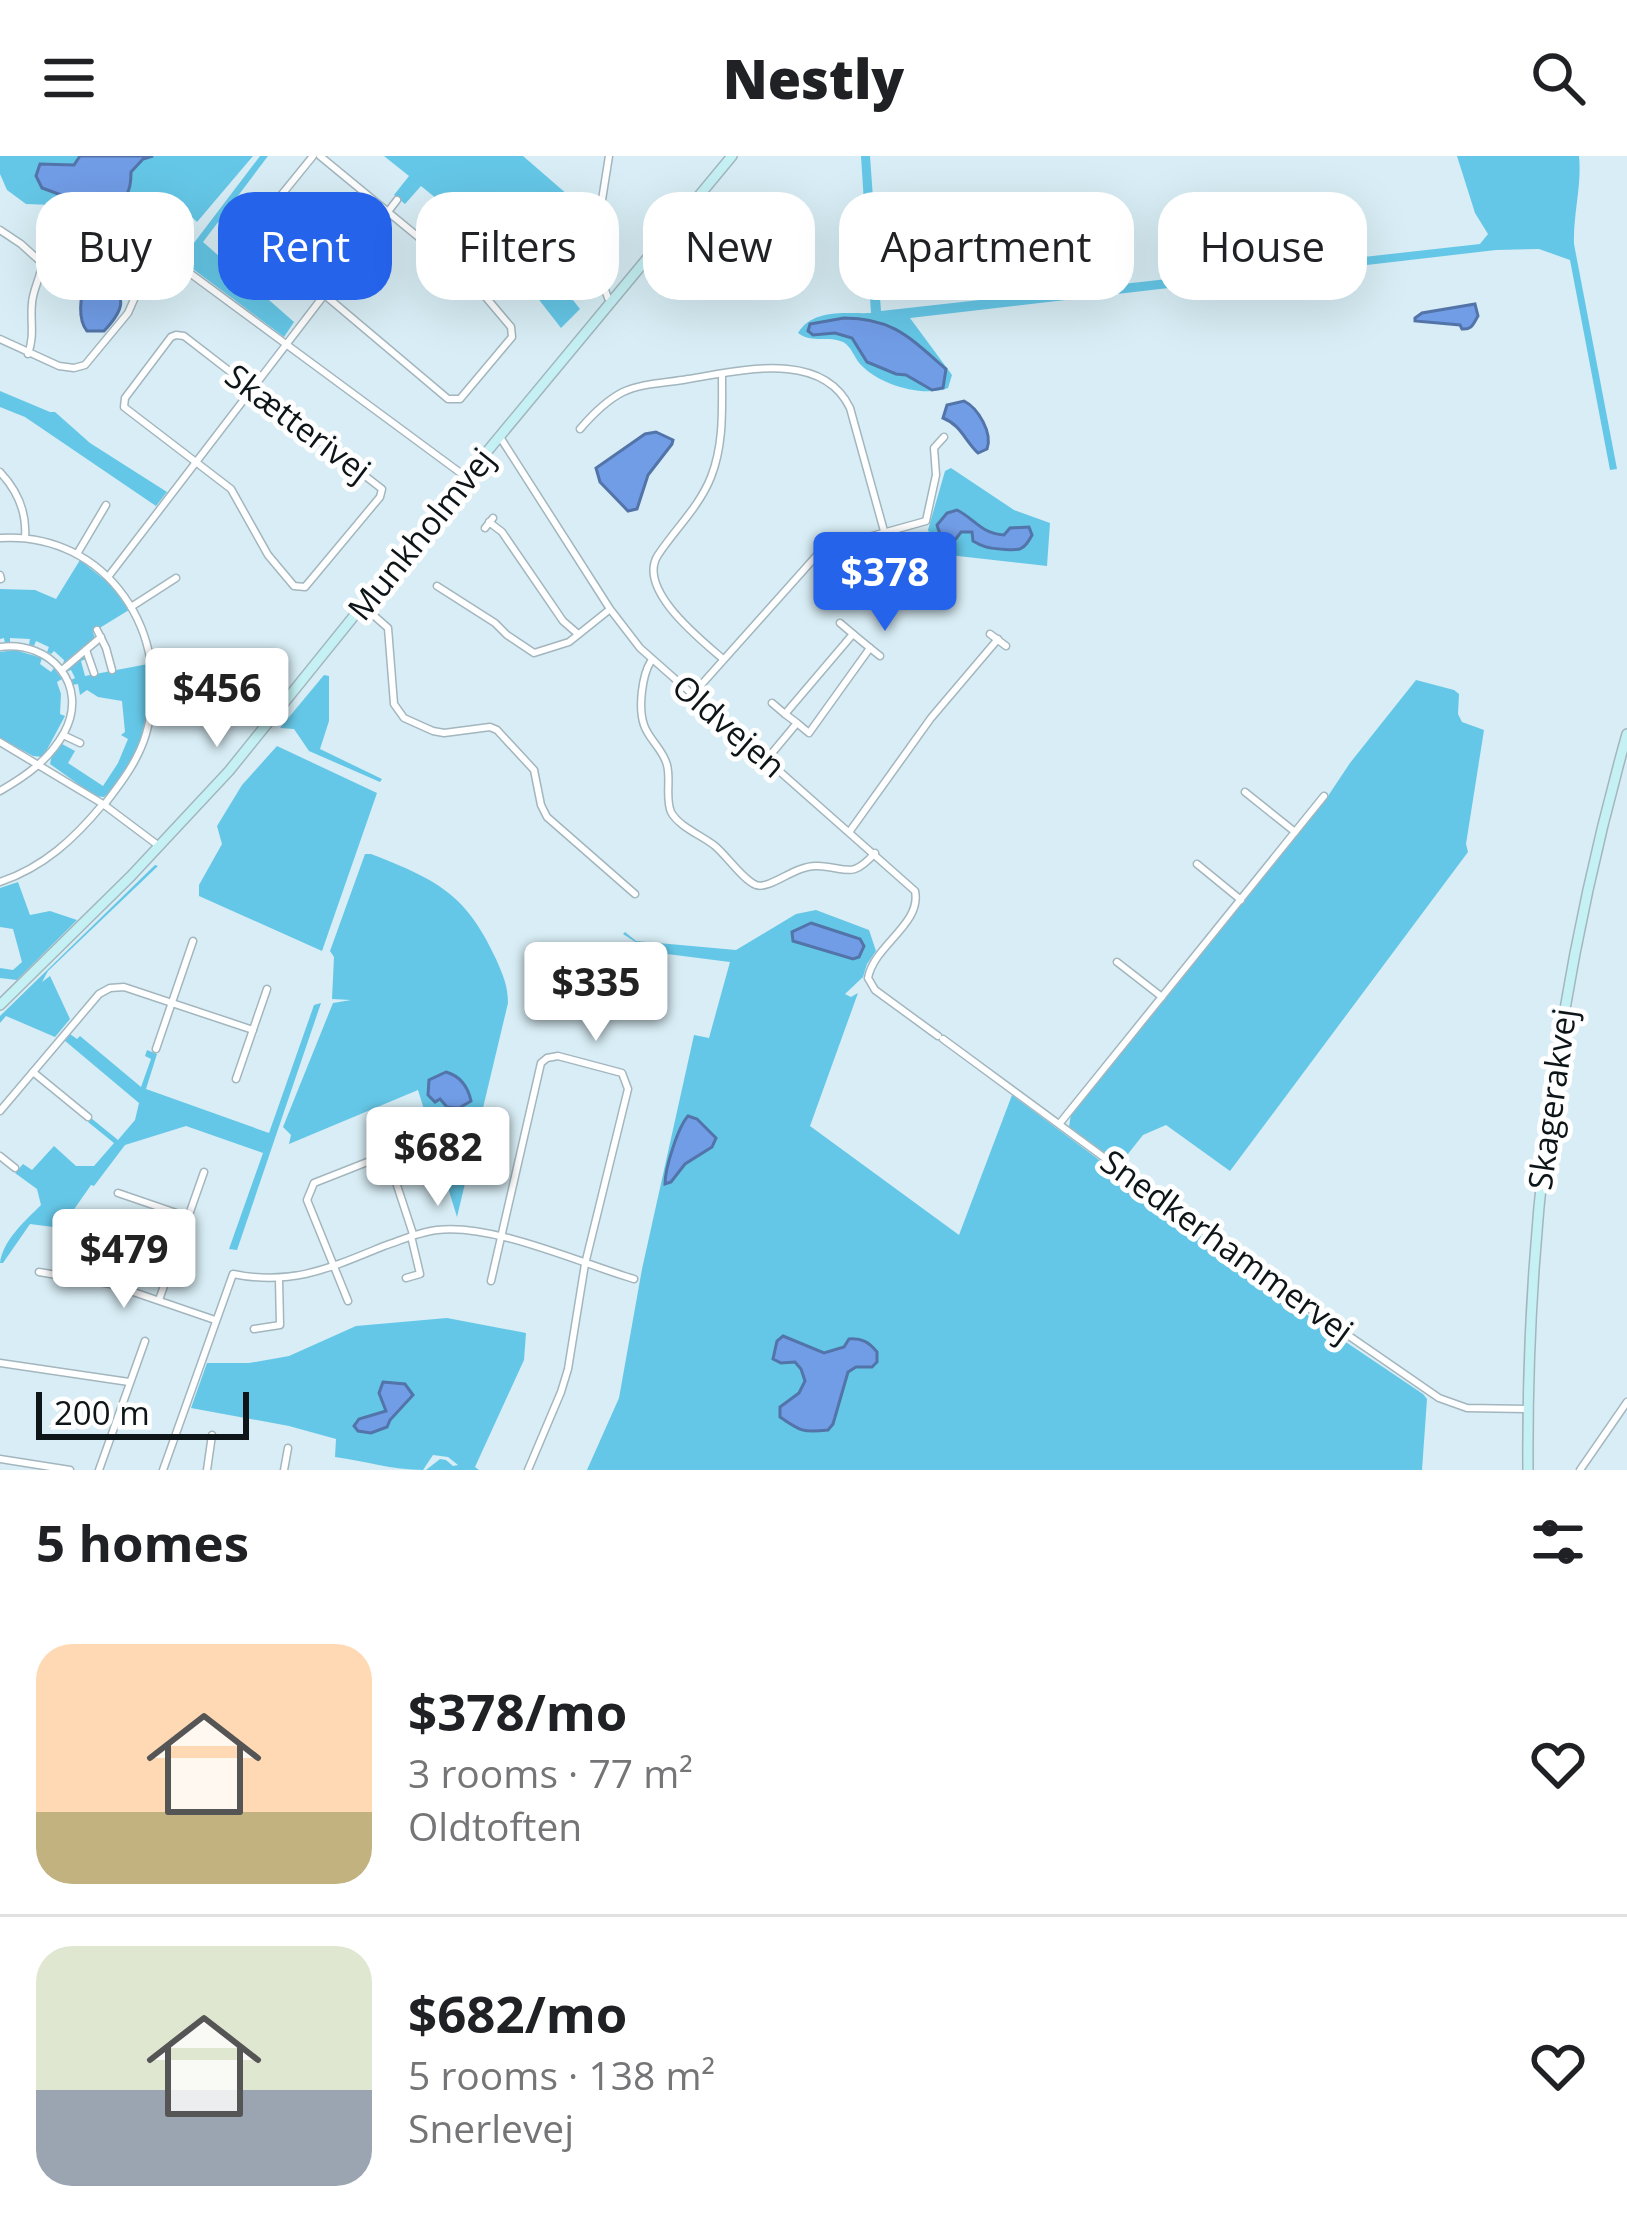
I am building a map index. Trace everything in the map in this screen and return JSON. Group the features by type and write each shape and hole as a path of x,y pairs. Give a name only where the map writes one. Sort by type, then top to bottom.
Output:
{"street":[{"path":"285,192 316,156 362,192"},
{"path":"609,156 594,250 612,302"},
{"name":"Munkholmvej","path":"0,1005 230,771 732,156"},
{"path":"392,207 397,200"},
{"path":"332,300 453,401 460,399 510,340 512,327 473,282 392,215"},
{"path":"0,230 43,267 32,297 28,354"},
{"path":"0,339 68,368 85,364 128,313 150,263 162,256 180,264 466,477"},
{"path":"108,577 320,300"},
{"name":"Skætterivej","path":"184,336 382,491 309,584 300,588 268,555 233,492 196,462 124,405 171,338 184,336"},
{"path":"580,429 628,390 763,368 820,377 848,402 883,533 896,560 922,584"},
{"path":"722,374 722,431 716,463 692,512 656,557 653,572 672,610 723,659"},
{"name":"Oldvejen","path":"500,437 635,643 912,887 915,910 869,968 869,982 880,993"},
{"path":"693,694 818,554 927,519 936,475 934,448 944,437"},
{"path":"0,472 21,504 25,538"},
{"path":"77,554 106,505"},
{"path":"489,523 502,532 562,621 578,634"},
{"path":"0,538 45,541 77,554 108,577 146,637 152,666 152,706 131,768 76,835 30,870 0,881"},
{"path":"131,607 176,578"},
{"path":"437,586 530,652 568,642 610,609"},
{"path":"363,606 388,628 399,714 439,732 497,730 537,776 547,817 635,894"},
{"path":"840,623 880,656"},
{"path":"62,670 99,634 112,670"},
{"path":"785,714 853,634"},
{"path":"850,832 994,637 1006,646"},
{"path":"0,647 32,648 55,661 69,682 72,700 63,735 40,764 0,791"},
{"path":"772,703 809,732 870,648"},
{"path":"86,650 94,673"},
{"path":"652,659 644,673 643,722 665,759 670,808 680,821 714,845 749,881 761,886 809,866 855,870 875,853"},
{"path":"152,666 203,663"},
{"path":"767,759 796,723"},
{"name":"Skagerakvej","path":"1528,1470 1536,1225 1553,1074 1587,888 1627,734"},
{"path":"63,735 80,743"},
{"path":"0,742 103,805 159,846"},
{"path":"1245,792 1295,832"},
{"path":"1060,1123 1324,796"},
{"path":"1197,865 1241,900"},
{"path":"156,1049 194,940"},
{"path":"1117,962 1162,997"},
{"path":"0,1111 104,990 124,986 253,1030"},
{"path":"236,1078 268,989"},
{"name":"Snedkerhammervej","path":"880,993 1310,1309 1439,1398 1467,1408 1527,1409"},
{"path":"491,1282 541,1063 558,1056 617,1070 628,1089 586,1264 565,1381 528,1470"},
{"path":"33,1072 88,1118"},
{"path":"0,1156 15,1168"},
{"path":"348,1301 307,1202 308,1193 314,1183 375,1159 390,1165 412,1235 420,1274 406,1279"},
{"path":"159,1300 204,1172"},
{"path":"118,1193 188,1217"},
{"path":"163,1470 233,1274 279,1280 308,1275 412,1235 456,1229 500,1236 634,1279"},
{"path":"39,1272 110,1284 216,1320"},
{"path":"254,1329 280,1325 279,1280"},
{"path":"99,1470 145,1340"},
{"path":"0,1363 129,1382"},
{"path":"1580,1470 1627,1402"},
{"path":"207,1470 212,1436"},
{"path":"284,1470 287,1448"},
{"path":"0,1459 70,1470"}],"shaded area":[{"path":"0,156 253,156 197,222 194,192 36,192 36,204 26,204 7,190 0,174"},
{"path":"80,156 153,156 131,172 127,192 53,192 42,188 36,176 40,164 74,165"},
{"path":"260,156 268,156 241,192 233,192"},
{"path":"384,156 523,156 565,192 428,192 421,186 405,204 394,195 409,176"},
{"path":"861,156 870,156 873,192 863,192"},
{"path":"1457,156 1579,156 1574,244 1617,469 1610,470 1570,260 1539,249 1367,265 1367,257 1480,244 1488,234 1475,213"},
{"path":"218,211 218,222 203,242 218,255 218,288 194,270 194,243"},
{"path":"1158,280 1158,289 1134,292 1134,283"},
{"path":"82,300 121,302 104,331 87,331"},
{"path":"235,300 269,300 294,322 284,337"},
{"path":"539,300 573,300 580,309 561,328"},
{"path":"870,300 880,300 881,311 979,300 1065,300 910,318 952,375 948,388 937,391 889,383 860,364 843,342 798,333 821,316 871,313"},
{"path":"1475,304 1478,316 1468,329 1415,321 1422,313"},
{"path":"844,318 876,322 911,339 946,369 943,388 932,390 867,362 852,338 808,331 810,324"},
{"path":"0,391 55,412 90,443 167,492 156,506 25,417 0,407"},
{"path":"964,401 986,429 987,449 978,453 943,418 947,405"},
{"path":"656,432 673,440 672,444 648,475 637,509 628,511 600,482 596,468 645,434"},
{"path":"951,468 1014,510 1050,523 1047,566 940,554 928,530 945,471"},
{"path":"957,510 989,532 1004,535 1010,528 1029,527 1032,535 1015,550 983,546 973,541 972,532 948,539 937,525"},
{"path":"80,560 111,585 129,610 93,632 95,639 63,665 54,651 47,652 49,647 36,641 34,646 29,645 30,639 10,638 5,644 0,639 0,589 35,590 56,599"},
{"path":"15,650 42,658 40,664 51,672 54,668 62,679 57,682 60,714 65,716 43,757 0,738 0,652"},
{"path":"83,656 85,676 148,664 141,736 127,769 104,797 95,796 50,764 64,739 62,744 75,751 68,763 103,786 128,739 121,735 125,732 122,701 87,690 80,695 78,684 72,685 75,678 71,670 66,672"},
{"path":"324,675 329,676 329,721 320,749 382,779 380,782 309,751 294,729 280,728"},
{"path":"1416,680 1454,690 1459,694 1462,722 1484,730 1468,852 1230,1171 1166,1125 1143,1135 1120,1164 1069,1127 1071,1114"},
{"path":"277,746 377,793 322,951 199,896 199,885 222,844 217,826 242,785"},
{"path":"365,854 431,881 460,903 485,937 506,986 508,1003 457,1217 418,1090 289,1144 291,1135 283,1127 333,1003 351,1000 332,999 334,957 330,951"},
{"path":"155,865 48,971 42,982 50,976 70,1019 55,1037 6,1016 0,1023 0,1016"},
{"path":"18,882 30,915 50,911 77,920 17,980 0,978 0,968 13,970 22,962 13,929 0,927 0,888"},
{"path":"816,910 869,930 876,951 863,977 845,994 858,993 810,1126 959,1235 1012,1095 1325,1328 1423,1394 1427,1399 1422,1470 587,1470 619,1398 694,1035 709,1038 730,962 651,952 623,934 636,941 736,950 796,914"},
{"path":"811,923 860,939 864,946 859,957 793,941 792,932"},
{"path":"321,1003 237,1250 229,1249 263,1153 186,1126 125,1145 61,1228 30,1224 0,1263 10,1239 41,1205 37,1189 15,1173 23,1164 32,1170 54,1146 76,1166 94,1166 114,1143 88,1122 91,1118 118,1140 135,1120 139,1103 64,1040 70,1034 80,1036 141,1087 151,1059 145,1056 147,1050 157,1054 146,1089 269,1133 314,1005"},
{"path":"446,1072 463,1083 471,1101 459,1108 447,1107 428,1095 429,1080"},
{"path":"688,1116 716,1138 712,1147 665,1184 673,1148"},
{"path":"447,1318 526,1333 524,1360 475,1467 479,1470 426,1470 440,1459 458,1465 448,1457 433,1455 423,1470 335,1457 336,1439 191,1408 207,1363 289,1356 356,1326"},
{"path":"783,1336 824,1353 844,1347 849,1339 865,1341 877,1352 872,1367 848,1372 828,1430 802,1430 780,1417 780,1407 799,1393 805,1381 795,1362 773,1359"},
{"path":"383,1382 405,1384 413,1395 387,1427 371,1433 358,1431 354,1426 359,1419 386,1411 379,1393"}]}
